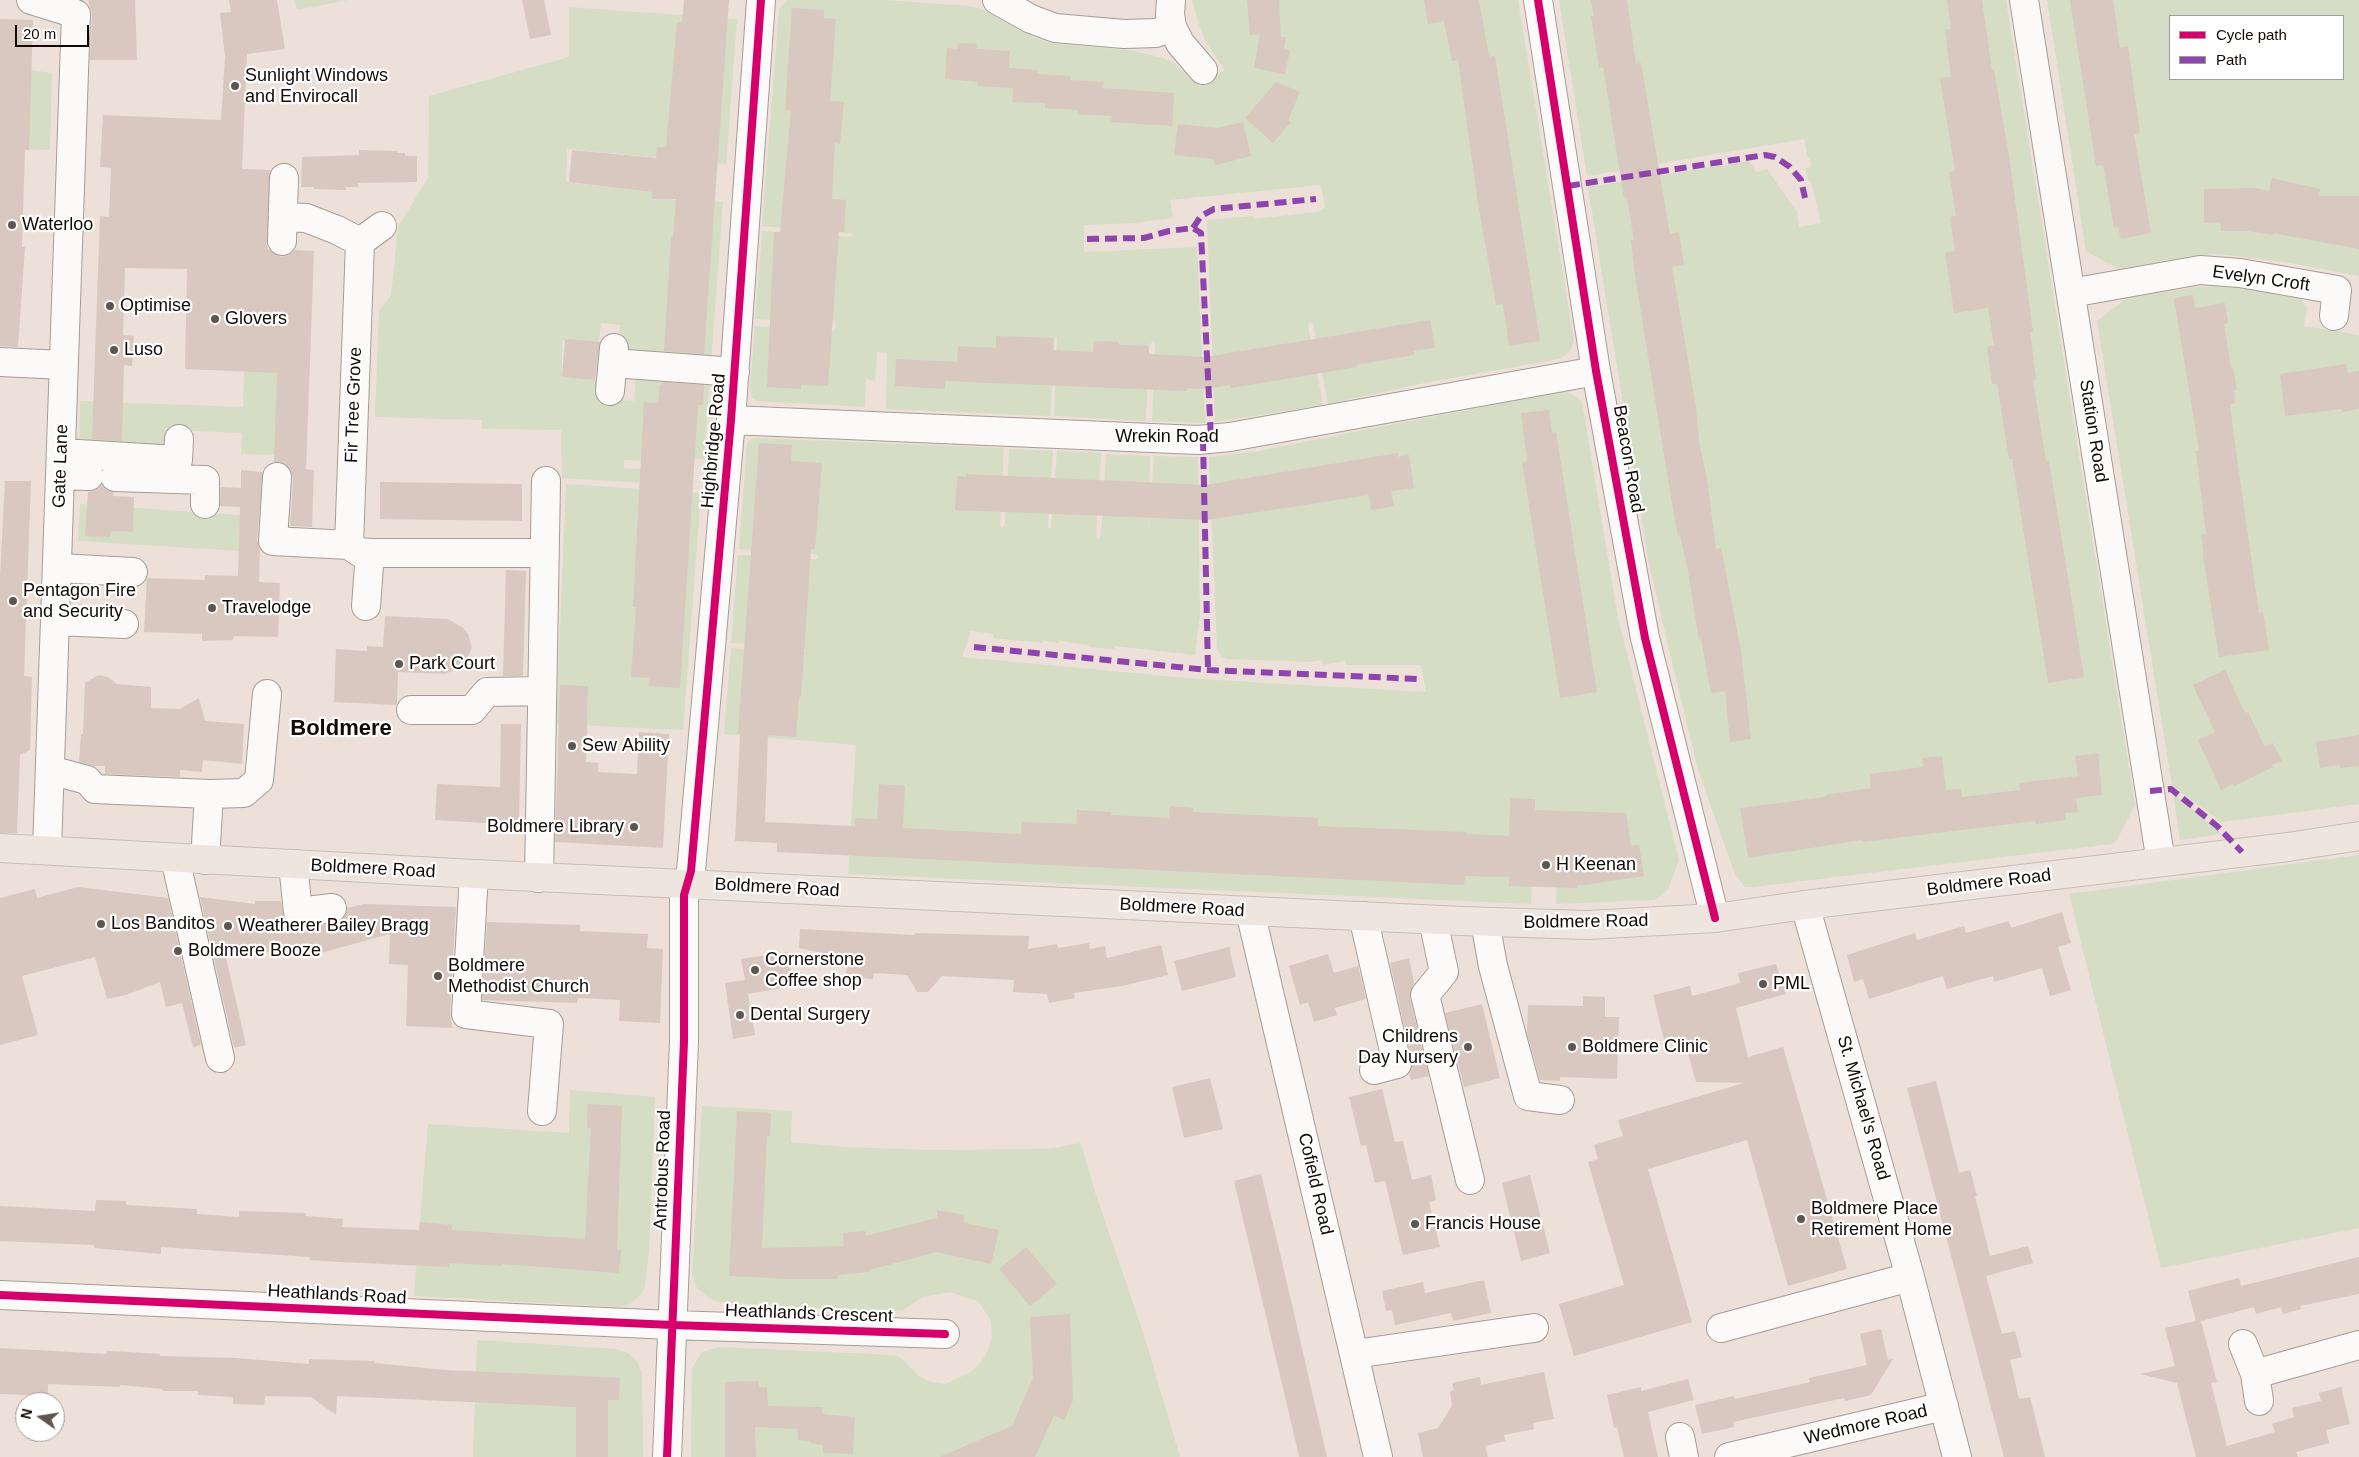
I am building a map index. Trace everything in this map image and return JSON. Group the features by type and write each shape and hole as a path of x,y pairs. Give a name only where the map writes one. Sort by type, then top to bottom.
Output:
{"main road":[{"name":"Boldmere Road","path":"0,848 539,878 1433,920 1587,925 1715,918 1805,905 2359,836"}],"street":[{"name":"Gate Lane","path":"31,0 76,14 48,850"},
{"name":"Highbridge Road","path":"686,884 691,871 731,420 761,0"},
{"path":"998,0 1031,19 1055,28 1124,34 1156,33 1172,27"},
{"path":"1171,0 1172,27 1180,43 1203,70"},
{"name":"Beacon Road","path":"1538,0 1596,371 1645,638 1715,918"},
{"name":"Station Road","path":"2024,0 2162,862"},
{"path":"284,178 283,229 306,218 349,236 382,226"},
{"name":"Fir Tree Grove","path":"349,236 360,549 366,606"},
{"name":"Evelyn Croft","path":"2071,293 2200,270 2240,273 2337,290 2334,316"},
{"path":"610,391 613,356 734,372"},
{"path":"0,362 64,365"},
{"name":"Wrekin Road","path":"731,420 1198,440 1230,437 1596,371"},
{"path":"61,464 178,460 179,439"},
{"path":"61,464 102,477 205,480 205,504"},
{"path":"276,477 273,541 360,549 543,553"},
{"path":"539,878 543,553 546,481"},
{"path":"58,568 133,572"},
{"path":"56,621 124,624"},
{"path":"411,710 472,710 487,692 542,691"},
{"path":"50,770 87,780 94,788 209,794 244,793 259,780 267,694"},
{"path":"205,860 209,794"},
{"path":"175,858 220,1058"},
{"path":"293,864 298,912 332,908"},
{"path":"474,874 466,1014 549,1024 542,1111"},
{"name":"Antrobus Road","path":"667,1457 684,1041 684,895 686,884"},
{"name":"St. Michael's Road","path":"1805,905 1910,1277 1957,1457"},
{"name":"Cofield Road","path":"1250,911 1378,1457"},
{"path":"1363,916 1397,1064 1374,1070"},
{"path":"1433,920 1444,972 1425,995 1470,1180"},
{"path":"1485,922 1493,966 1528,1096 1560,1100"},
{"path":"1721,1328 1910,1277"},
{"name":"Heathlands Road","path":"0,1295 672,1325"},
{"name":"Heathlands Crescent","path":"672,1325 945,1334"},
{"path":"1355,1354 1534,1328"},
{"path":"2243,1344 2254,1374 2259,1402"},
{"path":"2254,1374 2359,1345"},
{"name":"Wedmore Road","path":"1729,1457 1944,1406"}],"green space":[{"path":"295,0 348,0 297,10"},
{"path":"787,0 884,0 970,6 982,9 1015,28 1047,43 1128,50 1163,58 1175,64 1199,86 1225,70 1207,44 1192,0 1518,0 1574,340 1572,348 1559,359 1429,382 1328,404 1313,324 1310,322 1308,325 1323,405 1215,422 1207,220 1253,216 1254,219 1318,212 1325,207 1321,185 1170,200 1173,218 1134,223 1084,225 1084,252 1197,247 1205,423 1152,421 1155,344 1153,341 1149,346 1146,421 1054,416 1057,338 1055,337 1050,416 886,409 887,353 877,352 875,381 866,379 865,407 757,401 752,398 750,388 755,326 832,332 836,328 835,321 832,320 831,323 755,319 762,231 851,237 854,234 762,226 779,9"},
{"path":"1559,0 2006,0 2135,805 2117,840 2112,844 1753,887 1745,887 1735,874 1698,770 1648,558 1588,187 1749,161 1756,172 1767,169 1797,212 1799,227 1821,223 1811,181 1808,181 1806,168 1811,167 1810,158 1808,158 1804,139 1587,176"},
{"path":"2047,0 2359,0 2359,276 2285,262 2218,254 2192,256 2118,269 2086,251"},
{"path":"569,7 737,19 726,164 567,149 566,182 652,192 652,199 723,202 711,362 625,357 618,344 620,325 601,323 599,342 562,340 562,377 597,380 597,398 634,401 636,378 710,377 704,459 641,456 641,461 624,460 624,468 647,470 646,483 562,478 561,430 482,429 482,420 375,417 379,310 391,296 398,227 428,178 429,96 569,57"},
{"path":"31,70 52,73 50,150 0,149"},
{"path":"253,250 282,250 275,455 241,454 242,433 174,430 173,453 79,447 80,401 243,407 246,327"},
{"path":"2229,286 2301,299 2307,308 2304,326 2359,335 2359,804 2222,822 2172,786 2097,321 2127,298 2196,287"},
{"path":"1564,391 1577,397 1582,402 1618,618 1679,860 1668,889 1654,900 1556,904 1558,843 1532,886 1531,904 848,874 856,745 724,734 731,648 806,651 804,648 731,643 738,555 816,559 818,557 815,554 739,549 747,443 753,438 1004,448 1000,525 1002,528 1005,525 1009,449 1053,451 1048,527 1051,529 1057,451 1101,453 1096,534 1098,539 1101,535 1106,454 1150,456 1148,533 1154,456 1198,457 1200,615 1195,655 1115,646 1114,649 1089,647 1089,645 1059,641 1059,643 1043,641 1042,643 993,638 993,634 971,631 962,657 1198,679 1426,692 1421,665 1346,665 1345,661 1323,665 1322,660 1311,662 1227,659 1221,656 1217,649 1209,457 1258,451"},
{"path":"566,484 701,493 683,730 556,724"},
{"path":"80,504 240,515 239,551 78,541"},
{"path":"2173,793 2222,834 2180,840"},
{"path":"2359,855 2359,1228 2161,1268 2069,894"},
{"path":"570,1090 655,1097 649,1251 645,1287 640,1296 630,1304 619,1307 414,1296 428,1124 569,1133"},
{"path":"702,1106 792,1111 791,1142 847,1147 928,1150 1047,1149 1081,1143 1096,1195 1144,1335 1180,1457 691,1457 692,1368 702,1352 719,1347 894,1355 901,1358 919,1376 928,1381 945,1384 971,1372 982,1361 992,1337 991,1321 979,1302 950,1292 923,1297 903,1310 876,1312 718,1302 709,1298 697,1288 692,1275"},
{"path":"477,1340 616,1349 628,1353 637,1361 642,1373 643,1457 473,1457"}],"building":[{"path":"88,0 135,0 137,60 90,60 92,15"},
{"path":"229,0 277,0 285,49 247,54 242,169 270,170 267,249 281,257 289,255 295,250 314,251 306,469 314,470 312,527 290,526 293,478 291,471 285,464 274,462 277,373 185,369 187,269 125,268 123,335 134,336 132,366 124,365 122,441 92,439 100,216 109,217 111,168 100,167 103,115 221,120 225,57 220,13 231,12"},
{"path":"522,0 544,0 551,35 530,39"},
{"path":"684,0 729,0 704,354 664,351 671,237 673,237 676,199 652,199 652,192 569,182 572,150 656,158 657,147 666,147 677,22 682,22"},
{"path":"1247,0 1279,0 1281,37 1286,37 1284,49 1290,50 1285,74 1254,68 1260,34 1250,35"},
{"path":"1424,0 1479,0 1489,57 1495,56 1540,341 1509,346 1503,304 1496,305 1478,203 1458,60 1452,61 1444,21 1428,24"},
{"path":"1591,0 1627,0 1636,64 1641,63 1670,234 1679,232 1684,265 1672,267 1696,407 1699,442 1707,479 1716,549 1721,548 1741,651 1751,739 1730,742 1725,691 1711,693 1701,639 1699,640 1688,571 1680,535 1678,536 1672,503 1635,276 1631,240 1634,240 1627,197 1624,198 1603,67 1599,68 1591,16 1594,16"},
{"path":"1947,0 1982,0 1992,70 1994,70 2009,155 2033,332 2030,332 2036,379 2033,380 2046,461 2049,461 2084,677 2048,683 2012,459 2009,459 1997,384 1992,384 1987,347 1994,345 1988,308 1954,313 1945,253 1955,251 1950,217 1956,216 1949,172 1955,171 1940,78 1951,77 1945,30 1951,29"},
{"path":"2070,0 2113,0 2120,48 2128,46 2140,133 2134,135 2151,233 2121,239 2118,227 2114,228 2103,165 2096,166"},
{"path":"792,8 824,10 824,18 836,19 830,101 844,102 840,144 835,143 832,199 846,200 844,232 839,232 828,386 801,385 801,389 767,387 774,232 780,232 791,110 785,110"},
{"path":"0,19 33,20 29,150 25,150 22,247 25,247 18,347 0,346"},
{"path":"958,43 977,44 976,49 1010,51 1009,68 1037,70 1037,74 1070,76 1070,80 1104,82 1103,88 1174,93 1172,126 1111,122 1112,116 1077,114 1078,110 1045,108 1045,103 1012,102 1013,88 978,86 978,82 945,79 947,48 957,49"},
{"path":"1276,82 1300,92 1288,120 1291,122 1273,143 1245,118"},
{"path":"1243,122 1251,156 1215,165 1213,159 1174,155 1178,124 1217,128"},
{"path":"359,150 397,151 397,153 405,153 405,156 417,156 417,182 358,183 358,187 346,187 346,190 301,187 302,157 359,155"},
{"path":"2272,178 2320,189 2319,196 2359,196 2359,249 2273,233 2273,235 2248,231 2221,231 2220,222 2204,223 2204,189 2255,188 2269,191"},
{"path":"2193,295 2195,308 2225,303 2228,323 2224,324 2231,368 2233,367 2237,390 2234,390 2235,403 2230,404 2234,437 2259,613 2263,612 2269,650 2219,657 2203,556 2201,535 2206,534 2196,451 2199,451 2174,298"},
{"path":"1430,320 1435,348 1414,351 1414,355 1356,365 1357,367 1231,388 1230,385 1205,389 1187,388 1187,391 945,381 945,389 895,386 896,359 957,362 958,346 996,348 996,336 1053,338 1053,350 1093,352 1094,341 1119,342 1119,345 1149,346 1149,354 1205,357"},
{"path":"565,339 600,342 595,380 562,377"},
{"path":"2346,364 2348,373 2359,371 2359,409 2342,412 2342,409 2285,416 2280,374"},
{"path":"662,382 704,385 703,405 698,405 680,688 648,686 649,678 631,677 636,607 633,607 644,402 658,403"},
{"path":"1549,410 1552,433 1556,432 1597,692 1560,698 1522,462 1527,461 1521,413"},
{"path":"759,443 792,445 791,461 822,463 815,549 811,549 801,697 799,697 796,737 768,735 765,822 855,826 855,818 877,819 879,784 905,786 903,828 1021,834 1022,822 1076,824 1077,810 1111,812 1111,815 1169,818 1170,806 1193,808 1193,812 1318,818 1318,826 1467,832 1467,834 1509,836 1510,798 1535,799 1535,810 1626,813 1631,846 1639,845 1644,876 1577,886 1577,888 1509,886 1509,877 1465,876 1464,885 777,852 777,843 735,841 740,734 738,733"},
{"path":"1398,453 1398,457 1409,455 1414,488 1391,491 1394,506 1371,510 1369,495 1207,520 955,510 957,476 966,477 966,474 1205,485"},
{"name":"Travelodge","path":"241,470 263,472 257,540 260,549 259,582 280,583 278,637 234,636 233,640 202,641 202,634 144,632 147,578 205,580 205,575 238,576 240,507 220,506 221,487 241,488"},
{"path":"5,481 31,481 24,676 32,677 30,750 20,755 17,833 0,833 0,576"},
{"path":"380,482 522,484 522,521 380,519"},
{"path":"102,485 106,490 114,492 113,496 134,497 133,532 111,531 110,537 85,536 88,492 96,490"},
{"path":"506,570 526,571 523,676 503,676"},
{"name":"Park Court","path":"385,616 448,619 463,628 468,634 472,648 466,660 457,669 445,674 398,672 397,705 334,702 336,649 367,651 367,646 383,647"},
{"path":"2225,670 2245,713 2248,712 2265,747 2273,743 2282,761 2234,786 2233,784 2221,790 2198,740 2215,732 2193,685"},
{"path":"99,675 108,677 117,684 151,687 151,708 180,709 199,698 205,721 244,724 242,764 203,760 202,772 180,770 180,777 105,774 105,766 93,766 79,762 81,734 83,734 85,683"},
{"path":"560,685 588,686 586,762 598,763 598,772 637,774 639,732 669,734 663,848 555,842"},
{"path":"501,724 521,724 519,825 435,820 437,784 500,787"},
{"path":"2359,735 2359,766 2340,768 2340,765 2320,768 2316,742"},
{"path":"2098,753 2102,795 2076,798 2078,812 2065,813 2066,820 2036,824 2035,821 1863,842 1862,840 1748,858 1740,808 1825,797 1825,795 1871,788 1870,774 1923,767 1922,758 1942,756 1946,790 1961,789 1962,797 2020,790 2019,783 2078,776 2075,756"},
{"path":"78,887 168,898 201,1045 193,1047 182,1003 166,1007 160,982 126,995 107,999 95,957 22,976 38,1035 0,1045 0,898 35,889 37,898"},
{"path":"200,897 255,904 255,901 281,901 285,921 291,926 299,928 334,923 342,920 347,908 364,904 456,907 450,1013 452,1028 406,1026 408,965 389,964 390,934 317,954 242,951 244,958 226,957 246,1045 234,1048"},
{"path":"2062,912 2071,943 2058,947 2071,990 2050,996 2042,968 1994,982 1993,976 1947,989 1943,976 1869,999 1863,979 1854,982 1847,955 1915,933 1917,940 1964,926 1966,933 2009,921 2011,928"},
{"path":"487,922 580,925 580,931 648,934 647,948 663,949 660,1023 619,1021 620,1000 578,998 577,1003 482,1000"},
{"path":"800,929 915,935 915,933 1029,936 1028,949 1057,944 1058,948 1089,943 1090,949 1105,946 1107,958 1161,945 1168,975 1122,986 1074,993 1075,998 1049,1003 1047,994 1013,992 1014,980 942,976 928,992 917,992 907,975 874,973 873,979 846,977 847,959 799,948"},
{"path":"1229,947 1236,977 1182,991 1174,961"},
{"path":"788,952 793,986 748,994 746,983 755,1035 733,1039 725,983 745,980 741,959"},
{"path":"1328,954 1334,973 1358,966 1366,999 1335,1008 1337,1015 1314,1022 1308,1002 1300,1005 1289,966"},
{"path":"1409,958 1414,983 1410,991 1410,999 1429,1076 1411,1080 1409,1073 1412,1060 1390,963"},
{"name":"Boldmere Place Retirement Home","path":"1776,964 1786,994 1736,1008 1748,1057 1783,1047 1847,1269 1788,1286 1747,1140 1648,1169 1692,1322 1574,1356 1559,1304 1624,1285 1588,1162 1598,1159 1594,1145 1623,1136 1618,1120 1744,1083 1696,1082 1684,1039 1665,1044 1653,995 1690,986 1692,996 1740,983 1738,973"},
{"name":"Boldmere Clinic","path":"1583,996 1605,997 1605,1017 1619,1017 1617,1079 1560,1077 1560,1081 1540,1080 1527,1033 1528,1005 1583,1006"},
{"name":"Childrens Day Nursery","path":"1482,1004 1500,1078 1464,1087 1445,1013"},
{"path":"1210,1078 1223,1129 1184,1138 1172,1087"},
{"path":"1936,1081 1959,1173 1970,1170 1990,1256 2028,1246 2033,1263 1986,1276 2002,1334 2015,1331 2022,1357 2010,1360 2019,1399 2030,1397 2045,1457 2004,1457 1907,1088"},
{"path":"1382,1089 1395,1142 1403,1141 1412,1180 1431,1175 1436,1200 1429,1202 1440,1247 1403,1255 1385,1181 1375,1183 1366,1145 1361,1146 1349,1097"},
{"path":"588,1104 622,1106 617,1250 621,1250 619,1273 502,1264 502,1266 449,1263 449,1267 340,1262 309,1260 310,1257 161,1247 161,1254 94,1248 94,1245 0,1241 0,1206 95,1211 96,1200 126,1201 126,1205 197,1209 197,1214 239,1217 239,1211 306,1213 306,1216 343,1219 342,1227 419,1230 420,1222 452,1225 452,1230 585,1239 591,1128 587,1128"},
{"path":"737,1111 771,1113 770,1136 767,1136 762,1248 844,1246 843,1233 865,1231 866,1236 937,1218 937,1210 964,1215 964,1223 999,1230 991,1264 937,1252 869,1270 869,1272 837,1275 837,1279 729,1276"},
{"path":"1261,1174 1327,1457 1299,1457 1234,1181"},
{"path":"1530,1175 1550,1253 1521,1261 1502,1183"},
{"path":"1026,1247 1057,1284 1030,1306 999,1269"},
{"path":"2359,1257 2359,1294 2300,1306 2301,1309 2283,1314 2281,1307 2256,1314 2254,1307 2201,1321 2217,1382 2211,1383 2227,1446 2275,1432 2272,1424 2294,1417 2292,1408 2321,1401 2319,1393 2341,1387 2350,1424 2326,1430 2329,1443 2296,1452 2298,1457 2196,1457 2177,1383 2140,1374 2175,1366 2165,1328 2196,1321 2188,1291 2239,1278 2241,1286"},
{"path":"1484,1280 1491,1313 1453,1321 1451,1313 1395,1325 1392,1310 1386,1311 1382,1291 1423,1282 1425,1293"},
{"path":"1070,1314 1073,1400 1064,1420 1054,1415 1035,1457 939,1457 1012,1426 1033,1378 1030,1317"},
{"path":"1881,1329 1888,1360 1893,1359 1871,1395 1845,1401 1844,1398 1733,1422 1734,1427 1702,1434 1695,1405 1734,1396 1735,1399 1810,1382 1809,1378 1867,1365 1860,1334"},
{"path":"0,1348 106,1354 107,1351 128,1352 160,1354 160,1356 236,1358 309,1364 309,1359 375,1361 375,1363 446,1370 620,1378 619,1400 608,1400 608,1457 576,1457 576,1407 337,1396 336,1415 311,1397 265,1396 264,1405 233,1404 233,1397 198,1395 198,1391 163,1391 163,1389 120,1385 120,1387 48,1384 48,1392 0,1394"},
{"path":"1544,1372 1554,1419 1533,1423 1534,1429 1504,1435 1505,1441 1485,1446 1488,1457 1423,1457 1418,1433 1438,1428 1452,1406 1450,1392 1454,1390 1452,1383 1480,1377 1481,1385"},
{"path":"1688,1379 1694,1400 1648,1412 1658,1457 1624,1457 1617,1427 1614,1428 1607,1395 1641,1387 1641,1391"},
{"path":"758,1381 759,1387 767,1387 768,1406 823,1407 822,1414 855,1417 853,1454 823,1453 823,1445 798,1440 797,1429 755,1427 756,1457 725,1457 725,1382"}],"marked path":[{"path":"1568,186 1765,155 1775,157 1790,167 1801,180 1805,198"},
{"path":"1193,228 1201,216 1214,209 1316,199"},
{"path":"1087,239 1144,238 1169,231 1193,228 1201,233 1211,439"},
{"path":"1203,439 1208,670"},
{"path":"974,647 1208,670 1419,679"},
{"path":"2150,791 2171,789 2217,826 2242,852"}],"cycle path":[{"path":"667,1457 684,1041 684,895 691,871 731,420 761,0"},
{"path":"1538,0 1596,371 1645,638 1715,918"},
{"path":"0,1295 672,1325 945,1334"}],"place":[{"name":"Sunlight Windows and Envirocall","path":"235,86"},
{"name":"Waterloo","path":"12,225"},
{"name":"Optimise","path":"110,306"},
{"name":"Glovers","path":"215,319"},
{"name":"Luso","path":"114,350"},
{"name":"Pentagon Fire and Security","path":"13,601"},
{"name":"Travelodge","path":"212,608"},
{"name":"Park Court","path":"399,664"},
{"name":"Sew Ability","path":"572,746"},
{"name":"Boldmere Library","path":"634,827"},
{"name":"H Keenan","path":"1546,865"},
{"name":"Los Banditos","path":"101,924"},
{"name":"Weatherer Bailey Bragg","path":"228,926"},
{"name":"Boldmere Booze","path":"178,951"},
{"name":"Cornerstone Coffee shop","path":"755,970"},
{"name":"Boldmere Methodist Church","path":"438,976"},
{"name":"PML","path":"1763,984"},
{"name":"Dental Surgery","path":"740,1015"},
{"name":"Childrens Day Nursery","path":"1468,1047"},
{"name":"Boldmere Clinic","path":"1572,1047"},
{"name":"Boldmere Place Retirement Home","path":"1801,1219"},
{"name":"Francis House","path":"1415,1224"}],"district":[{"name":"Boldmere","path":"341,729"}]}
